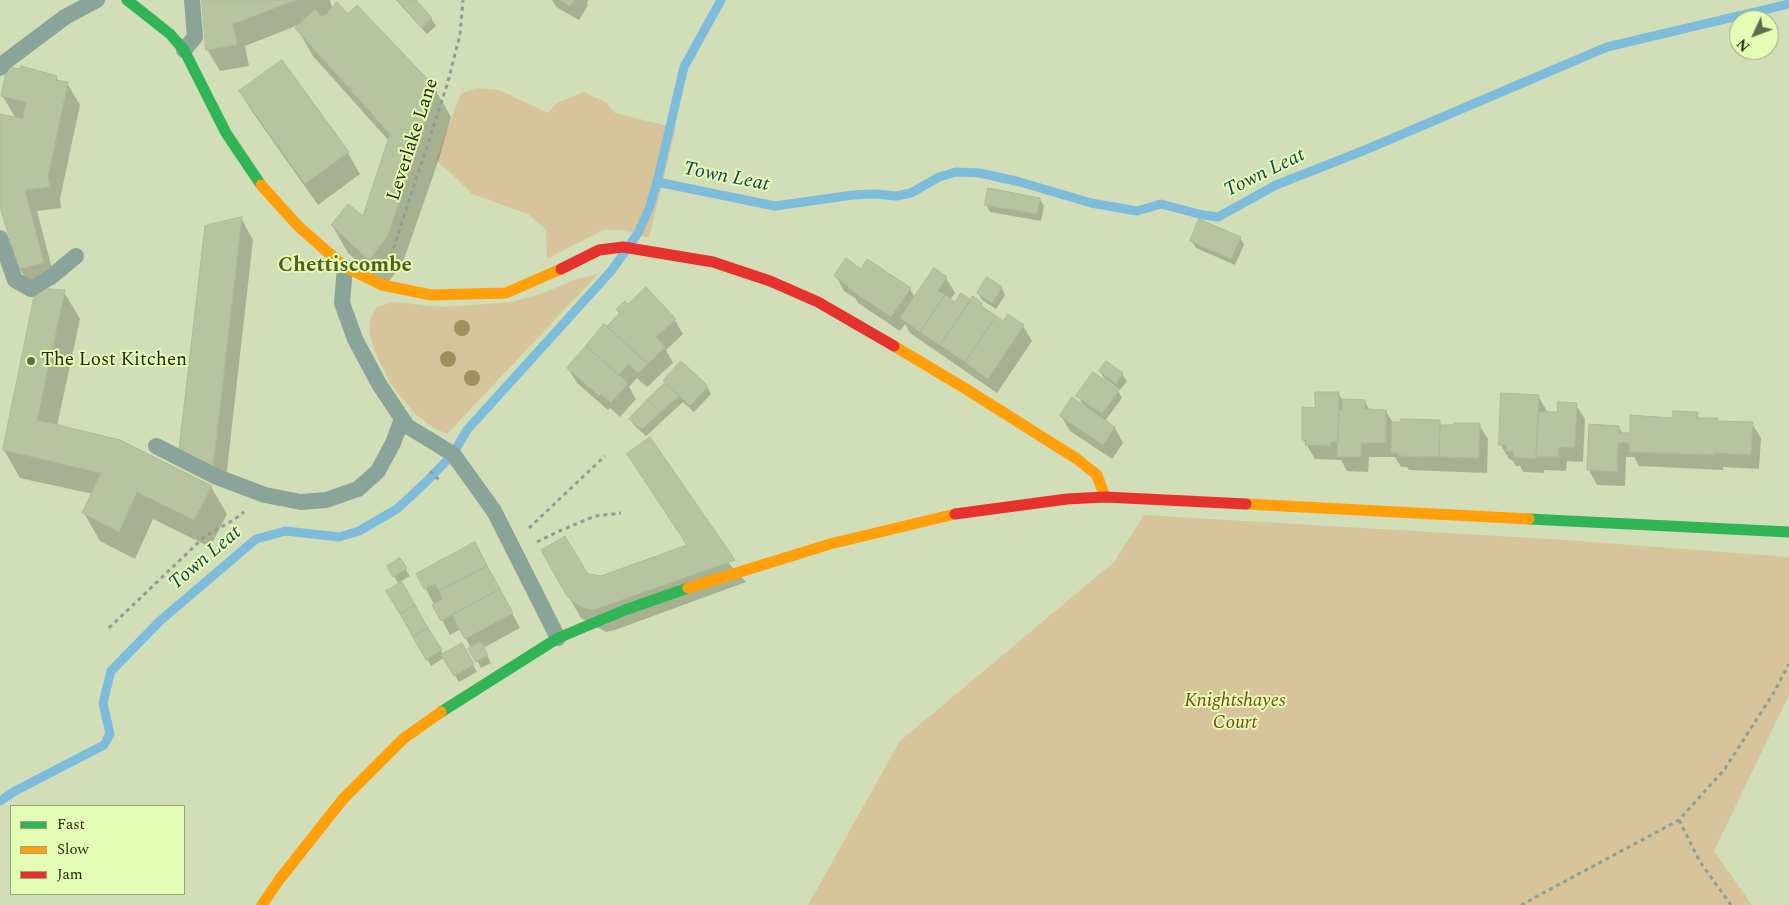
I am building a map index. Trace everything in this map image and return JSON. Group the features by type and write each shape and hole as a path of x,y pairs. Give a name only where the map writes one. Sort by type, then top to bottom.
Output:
{"street":[{"path":"128,0 170,34 184,50 226,133 260,185 299,228 345,267 382,285 431,295 506,293 546,277 599,250 623,247 713,262 770,281 818,302 966,389 1077,459 1097,475 1105,497"},
{"path":"262,905 279,880 343,799 403,739 463,697 558,638 626,610 719,578 830,544 945,515 1030,503 1105,497 1789,532"}],"lane":[{"path":"0,68 5,62 65,18 97,0"},
{"path":"184,50 195,36 192,0"},
{"path":"0,238 15,280 31,289 52,276 76,256"},
{"path":"345,267 342,304 355,339 379,384 407,426 453,454 494,512 558,638"},
{"path":"156,446 217,477 266,495 301,502 326,500 358,488 378,471 393,443 402,419"}],"path":[{"name":"Leverlake Lane","path":"382,285 447,85 460,35 463,0"},
{"path":"513,548 525,532 605,456"},
{"path":"429,469 441,482"},
{"path":"109,628 204,537 235,519 266,495"},
{"path":"513,548 595,516 621,512"},
{"path":"1520,905 1678,820 1724,770 1773,694 1789,664"},
{"path":"1678,820 1700,862 1731,905"}],"green space":[{"path":"479,88 499,90 548,113 557,103 584,92 607,103 615,113 676,128 649,238 624,230 603,230 547,259 546,230 528,214 472,194 436,160 461,93"},
{"path":"598,274 447,434 432,427 414,413 391,384 375,352 369,332 371,317 377,307 392,302 442,307 512,302 546,292 577,279"},
{"name":"Knightshayes Court","path":"1144,515 1566,540 1789,557 1789,695 1714,851 1752,905 808,905 900,741 1114,562"}],"building":[{"path":"202,0 296,0 233,24 237,45 206,50"},
{"path":"397,0 416,0 432,18 422,28"},
{"path":"560,0 574,0 570,6"},
{"path":"337,2 348,14 357,5 436,88 387,237 369,260 331,225 348,204 363,216 390,134 295,28 315,9 323,18"},
{"path":"282,60 349,152 305,184 239,91"},
{"path":"21,66 57,76 56,80 68,82 48,177 50,187 25,190 44,263 19,269 0,207 0,114 23,119 26,102 1,96 7,67 21,69"},
{"path":"988,188 1040,198 1037,214 985,205"},
{"path":"242,217 213,467 179,450 205,226"},
{"path":"1199,219 1241,237 1231,259 1190,241"},
{"path":"846,258 861,269 867,259 911,288 891,317 848,288 834,276"},
{"path":"934,268 947,277 938,291 945,295 920,332 900,318"},
{"path":"987,277 1002,287 992,303 977,293"},
{"path":"646,287 676,319 656,337 665,347 648,364 607,326 620,313 616,309 625,301 628,304"},
{"path":"36,288 65,290 37,420 120,440 212,486 194,520 137,492 119,532 82,513 101,473 3,450"},
{"path":"961,293 971,300 940,345 920,332 945,295 955,302"},
{"path":"973,296 982,303 980,305 996,316 965,362 940,345"},
{"path":"1008,314 1024,325 988,379 965,362 996,316 1003,321"},
{"path":"604,324 648,364 638,373 628,364 619,375 586,346"},
{"path":"586,346 628,383 611,403 601,394 599,396 567,368"},
{"path":"681,361 708,386 690,406 663,381"},
{"path":"1106,361 1123,373 1116,384 1099,371"},
{"path":"1093,372 1119,390 1102,414 1076,396"},
{"path":"665,383 679,396 661,412 647,400"},
{"path":"1315,392 1339,392 1338,442 1331,442 1331,446 1305,445 1306,440 1302,440 1302,407 1315,408"},
{"path":"1501,393 1539,395 1536,459 1513,457 1514,452 1506,451 1507,445 1499,445"},
{"path":"1072,397 1115,427 1103,445 1060,416"},
{"path":"1342,399 1365,400 1365,409 1386,410 1386,443 1361,443 1361,457 1337,457 1339,410 1342,410"},
{"path":"647,400 661,412 642,429 629,419"},
{"path":"1558,402 1577,403 1575,447 1559,447 1558,457 1536,456 1538,412 1557,412"},
{"path":"1673,411 1698,412 1697,418 1718,418 1718,421 1753,422 1751,455 1629,452 1629,443 1618,442 1617,472 1587,470 1589,424 1619,426 1619,433 1630,433 1630,415 1673,418"},
{"path":"1401,419 1440,420 1439,457 1399,456 1399,453 1391,453 1392,422 1401,422"},
{"path":"1454,423 1480,423 1479,458 1439,457 1440,425 1454,425"},
{"path":"650,437 735,560 593,610 583,608 567,596 541,550 565,536 588,574 601,576 687,545 627,454"},
{"path":"475,542 487,566 439,591 435,584 424,589 416,574"},
{"path":"400,558 407,568 393,577 387,566"},
{"path":"487,566 500,589 441,621 432,605 443,599 439,591"},
{"path":"402,582 415,605 400,614 386,591"},
{"path":"500,589 513,613 465,639 452,615"},
{"path":"415,605 428,628 413,637 400,614"},
{"path":"428,628 442,650 426,660 413,637"},
{"path":"481,642 488,655 476,662 468,649"},
{"path":"462,643 474,664 454,676 441,655"}],"waterway":[{"name":"Town Leat","path":"0,801 15,791 104,745 110,734 103,703 111,671 161,620 256,539 286,531 339,537 359,531 397,509 453,454 467,430 612,270 638,233 649,209 657,182 684,67 721,0"},
{"name":"Town Leat","path":"657,182 775,206 853,195 875,194 896,196 911,193 939,177 956,172 980,173 1020,182 1091,203 1137,211 1161,204 1218,217 1276,185 1365,150 1607,47 1789,4"}],"traffic: fast":[{"path":"127,0 170,34 184,50 226,133 261,185"},
{"path":"1529,519 1789,532"},
{"path":"441,712 558,638 625,610 688,588"}],"traffic: slow":[{"path":"261,185 299,227 345,267 382,285 431,295 506,293 561,269"},
{"path":"894,346 1077,459 1097,475 1105,497"},
{"path":"1246,504 1529,519"},
{"path":"688,588 830,544 955,514"},
{"path":"262,905 279,880 343,799 403,739 441,712"}],"traffic: jam":[{"path":"561,269 599,250 623,247 713,262 770,281 818,302 894,346"},
{"path":"955,514 1067,499 1105,497 1246,504"}],"place":[{"name":"The Lost Kitchen","path":"31,361"}],"district":[{"name":"Chettiscombe","path":"345,267"}]}
